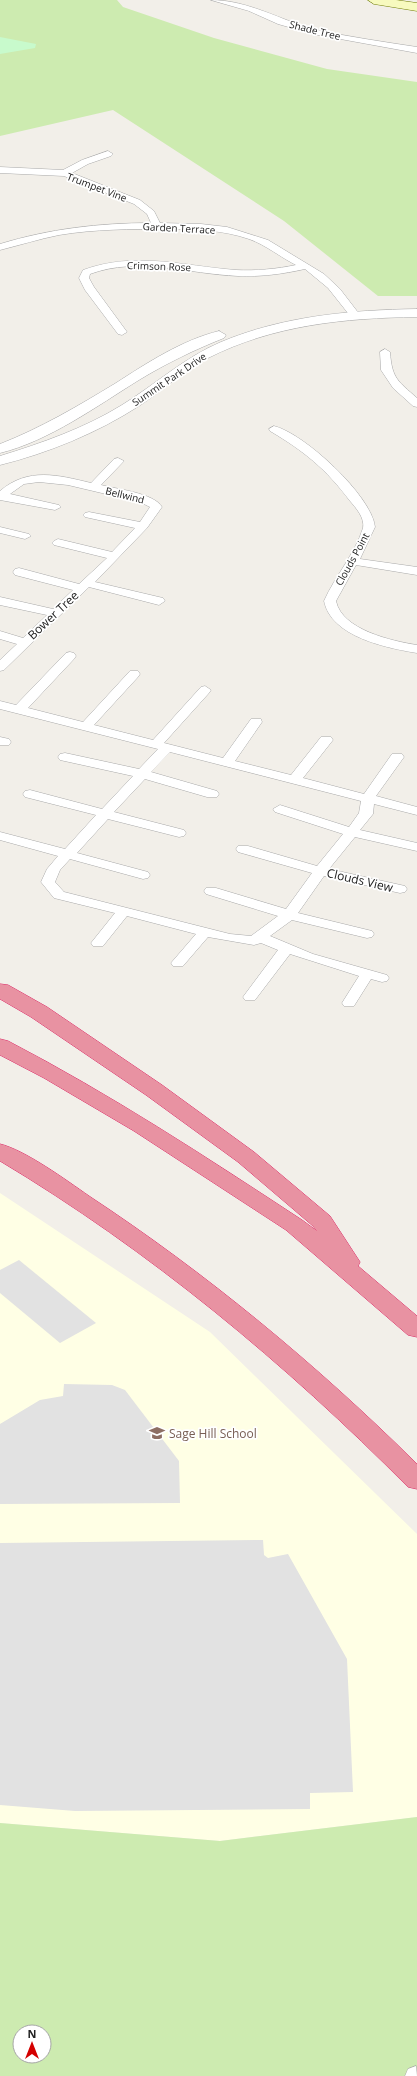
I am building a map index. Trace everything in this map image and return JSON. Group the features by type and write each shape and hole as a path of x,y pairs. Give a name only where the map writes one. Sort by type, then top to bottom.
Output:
{"highway":[{"path":"0,990 44,1015 154,1090 246,1158 322,1221 360,1280"},
{"path":"0,1046 52,1073 142,1126 294,1225 417,1329"},
{"path":"1,1152 92,1209 148,1248 212,1297 322,1389 380,1442 417,1480"}],"main road":[{"path":"374,0 417,7"}],"street":[{"name":"Shade Tree","path":"215,0 252,9 281,22 322,34 417,50"},
{"path":"65,174 85,162 108,154"},
{"name":"Trumpet Vine","path":"0,170 65,174 137,202 151,213 157,226"},
{"name":"Garden Terrace","path":"0,247 32,237 73,229 118,225 194,227 238,233 265,242 313,270 336,291 353,312"},
{"name":"Crimson Rose","path":"122,332 89,288 84,278 86,272 99,266 143,264 176,264 237,273 266,272 304,266"},
{"name":"Summit Park Drive","path":"0,461 32,452 102,421 147,395 202,356 228,344 268,330 353,312 417,304"},
{"name":"Summit Park Drive","path":"0,449 45,430 74,414 168,356 229,332 298,315 353,312 417,312"},
{"path":"385,352 386,370 397,386 417,404"},
{"path":"117,388 147,395"},
{"path":"74,414 102,421"},
{"name":"Clouds Point","path":"274,429 316,454 331,468 364,511 369,522 369,527 330,601 332,611 345,623 373,639 417,649"},
{"name":"Bellwind","path":"92,488 118,461"},
{"name":"Bellwind","path":"1,497 14,485 27,479 45,478 144,499 151,502 156,508"},
{"path":"1,497 55,507"},
{"name":"Bower Tree","path":"0,667 53,613 115,556 143,526 156,508"},
{"path":"89,515 143,526"},
{"path":"0,530 25,536"},
{"path":"58,543 115,556"},
{"path":"352,561 417,571"},
{"name":"Bower Tree","path":"19,572 159,601"},
{"path":"0,601 53,613"},
{"name":"Bower Tree","path":"0,635 25,642"},
{"path":"19,710 70,656"},
{"path":"86,726 134,674"},
{"path":"205,690 162,746 143,774 54,869 48,882 59,895 230,938 257,939 287,948 308,957 382,978"},
{"path":"0,705 417,811"},
{"path":"227,762 256,722"},
{"path":"295,779 326,740"},
{"path":"65,756 143,774 212,794"},
{"path":"368,798 397,756"},
{"path":"30,794 179,834"},
{"name":"Clouds View","path":"257,939 289,914 320,870 366,814 368,798"},
{"path":"280,810 352,832 417,847"},
{"path":"0,836 143,874"},
{"name":"Clouds View","path":"243,849 320,870 400,889"},
{"path":"211,891 289,914 368,934"},
{"path":"98,943 124,911"},
{"path":"178,963 205,932"},
{"path":"250,997 287,948"},
{"path":"349,1003 367,974"}],"shaded area":[{"name":"Sage Hill School","path":"0,1193 210,1332 417,1534 417,1817 220,1841 0,1823"},
{"path":"19,1260 96,1323 60,1343 0,1293 0,1270"},
{"path":"64,1384 112,1385 125,1390 179,1461 180,1503 0,1504 0,1424 40,1400 63,1396"},
{"path":"263,1540 264,1555 268,1558 288,1554 347,1659 353,1792 310,1793 310,1809 75,1811 0,1805 0,1543"}],"green space":[{"path":"0,0 117,0 123,7 214,38 327,69 417,82 417,296 378,296 284,221 113,110 0,136"},
{"path":"0,37 36,44 35,48 0,54"},
{"path":"417,1817 417,2076 0,2076 0,1823 220,1841"}],"place":[{"name":"Sage Hill School","path":"157,1433"}]}
